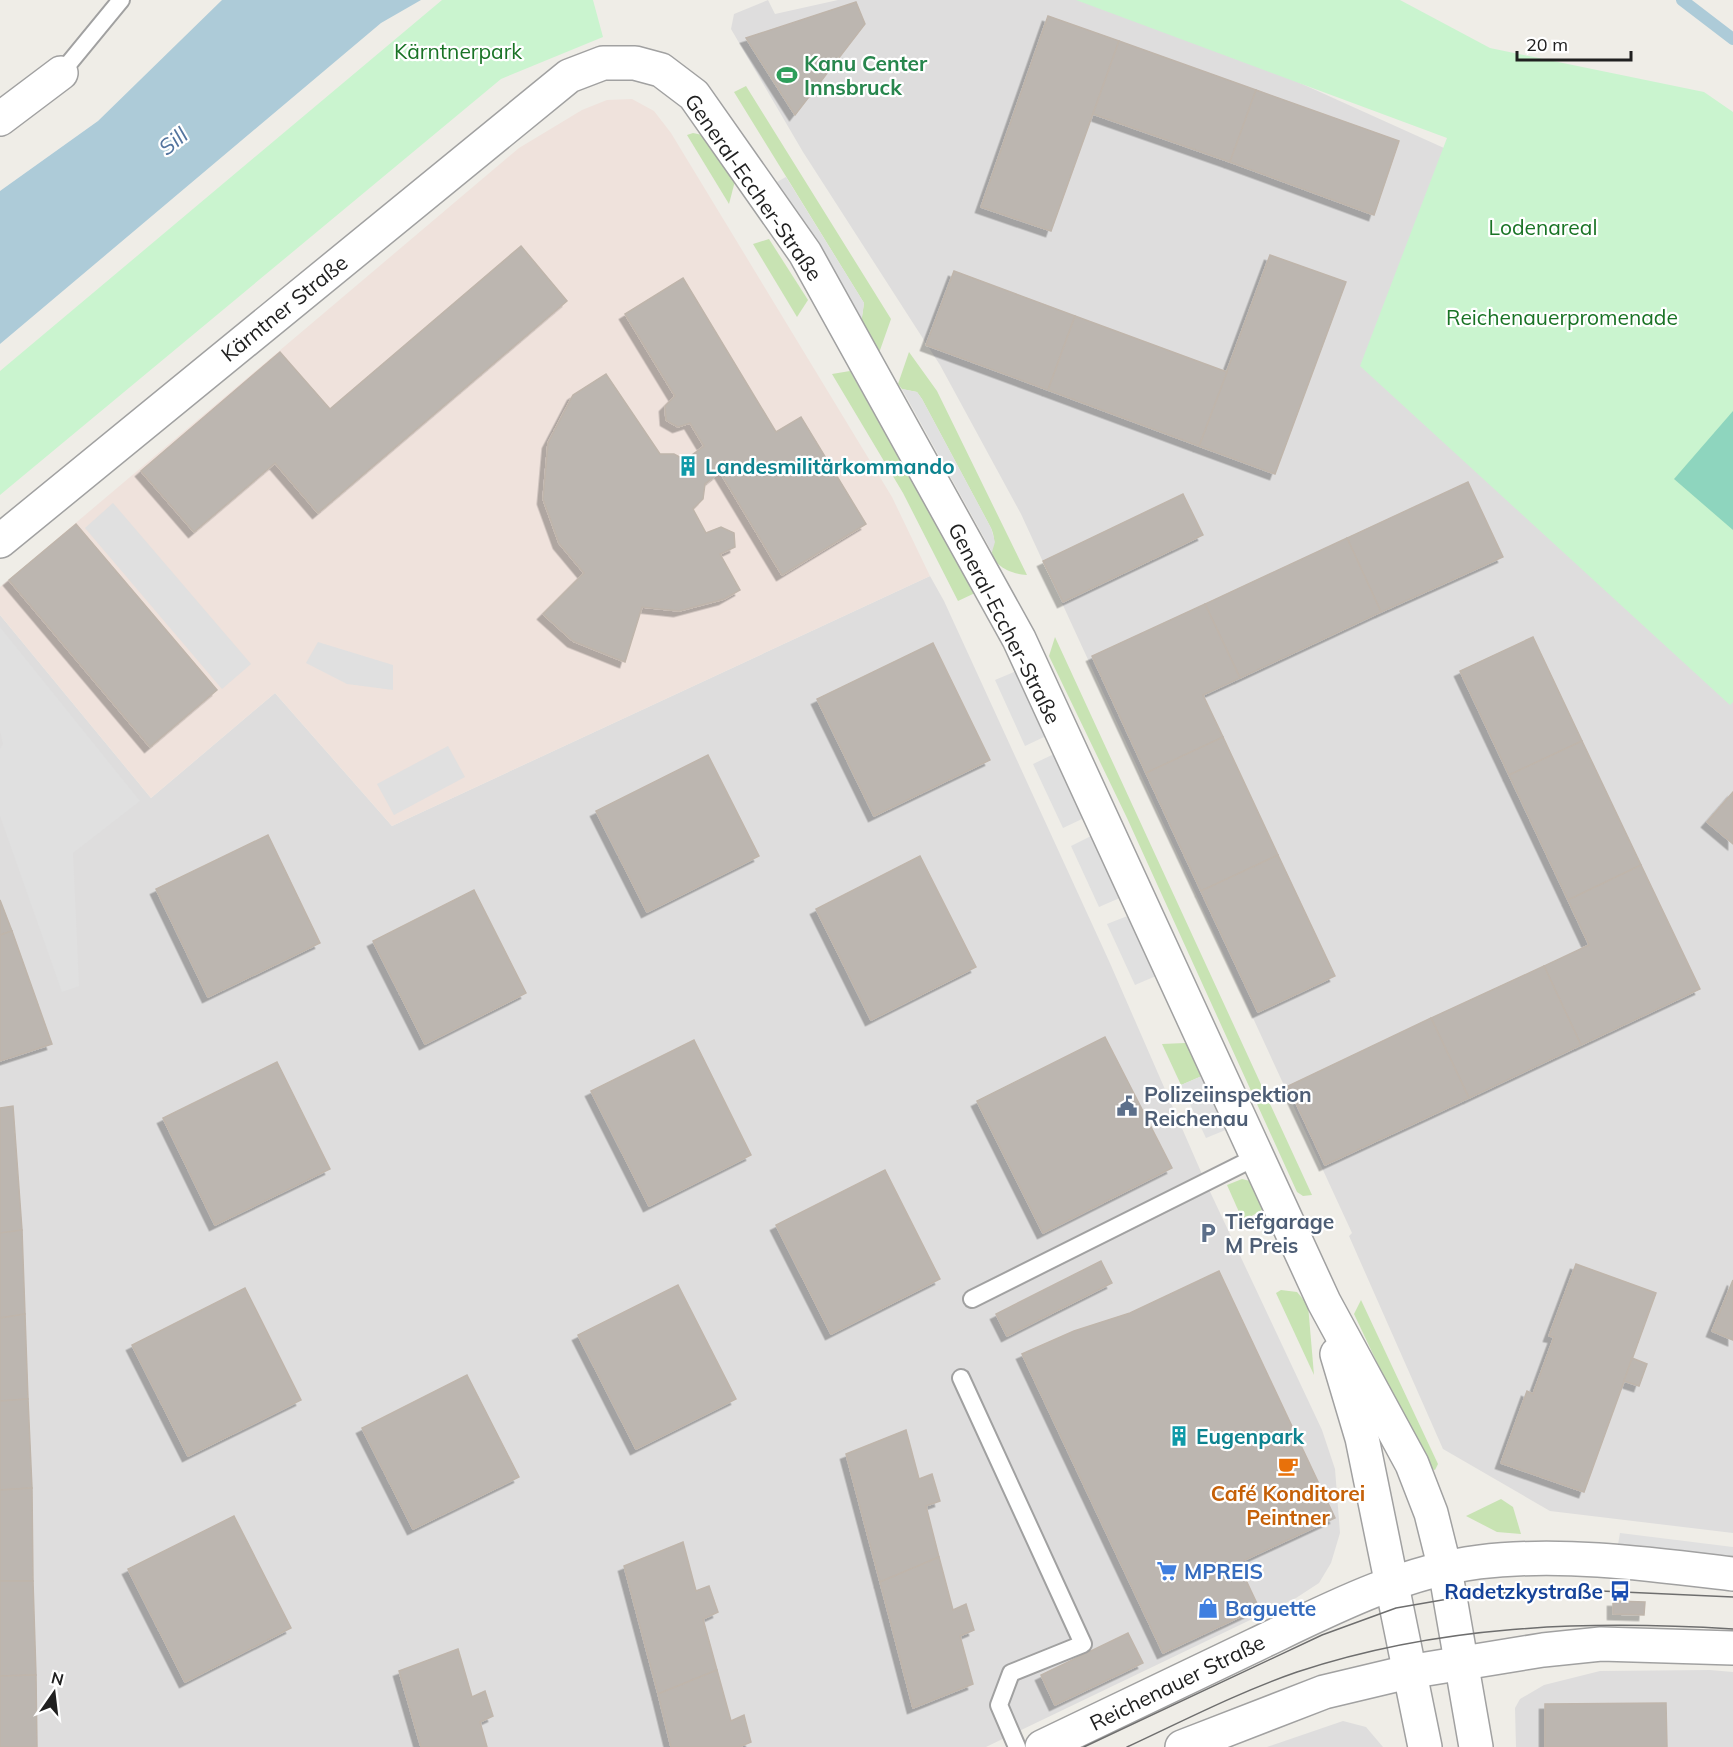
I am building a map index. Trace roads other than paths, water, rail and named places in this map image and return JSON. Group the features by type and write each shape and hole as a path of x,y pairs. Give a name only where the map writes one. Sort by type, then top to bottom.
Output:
{"street":[{"name":"General-Eccher-Straße","path":"569,76 603,63 635,63 661,70 670,76 694,95 805,253 1018,639 1169,961 1256,1157 1324,1302 1412,1464 1431,1513 1445,1569 1462,1663"},
{"path":"0,119 61,73"},
{"name":"Kärntner Straße","path":"0,542 569,76"},
{"name":"General-Eccher-Straße","path":"1324,1302 1345,1386 1362,1438 1408,1672"},
{"name":"Reichenauer Straße","path":"1042,1747 1323,1612 1392,1585 1445,1569 1477,1562 1530,1558 1643,1564 1733,1574"},
{"path":"1182,1747 1324,1692 1408,1672 1543,1650 1601,1644 1733,1648"},
{"path":"1462,1663 1476,1747"},
{"path":"1408,1672 1425,1747"}],"lane":[{"path":"61,73 121,0"},
{"path":"972,1299 1256,1157"},
{"path":"961,1378 1083,1644 1011,1673 999,1705 1017,1747"}],"water":[{"name":"Sill","path":"222,0 421,0 381,23 0,344 0,191 98,121"}],"waterway":[{"path":"1682,0 1733,39"}],"tram line":[{"path":"1084,1747 1322,1635 1396,1608 1471,1595 1557,1589 1733,1597"},
{"path":"1127,1747 1275,1680 1350,1656 1404,1644 1458,1635 1567,1626 1678,1626 1733,1629"}],"place":[{"name":"Kanu Center Innsbruck","path":"787,75"},
{"name":"Landesmilitärkommando","path":"688,466"},
{"name":"Polizeiinspektion Reichenau","path":"1127,1106"},
{"name":"Tiefgarage M Preis","path":"1208,1233"},
{"name":"Eugenpark","path":"1179,1436"},
{"name":"Café Konditorei Peintner","path":"1288,1466"},
{"name":"MPREIS","path":"1167,1571"},
{"name":"Radetzkystraße","path":"1620,1591"},
{"name":"Baguette","path":"1208,1608"}],"park label":[{"name":"Kärntnerpark","path":"458,51"},
{"name":"Lodenareal","path":"1543,227"},
{"name":"Reichenauerpromenade","path":"1562,317"}]}
